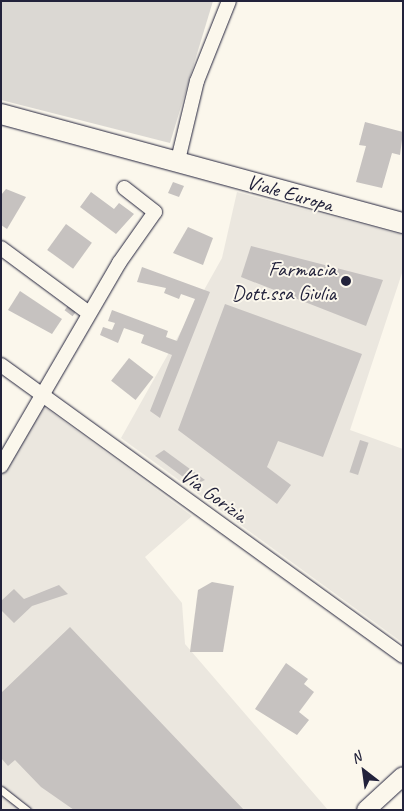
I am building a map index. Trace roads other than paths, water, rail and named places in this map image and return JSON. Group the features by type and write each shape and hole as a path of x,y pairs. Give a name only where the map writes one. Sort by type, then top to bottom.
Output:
{"main road":[{"name":"Viale Europa","path":"1,114 178,160 403,223"}],"street":[{"path":"178,160 197,81 229,1"},
{"path":"1,466 45,397 89,313 155,212 124,188"},
{"path":"1,248 89,313"},
{"name":"Via Gorizia","path":"1,365 403,656"},
{"path":"366,810 403,776"}],"lane":[{"path":"1,790 27,810"}],"place":[{"name":"Farmacia Dott.ssa Giulia","path":"346,281"}]}
